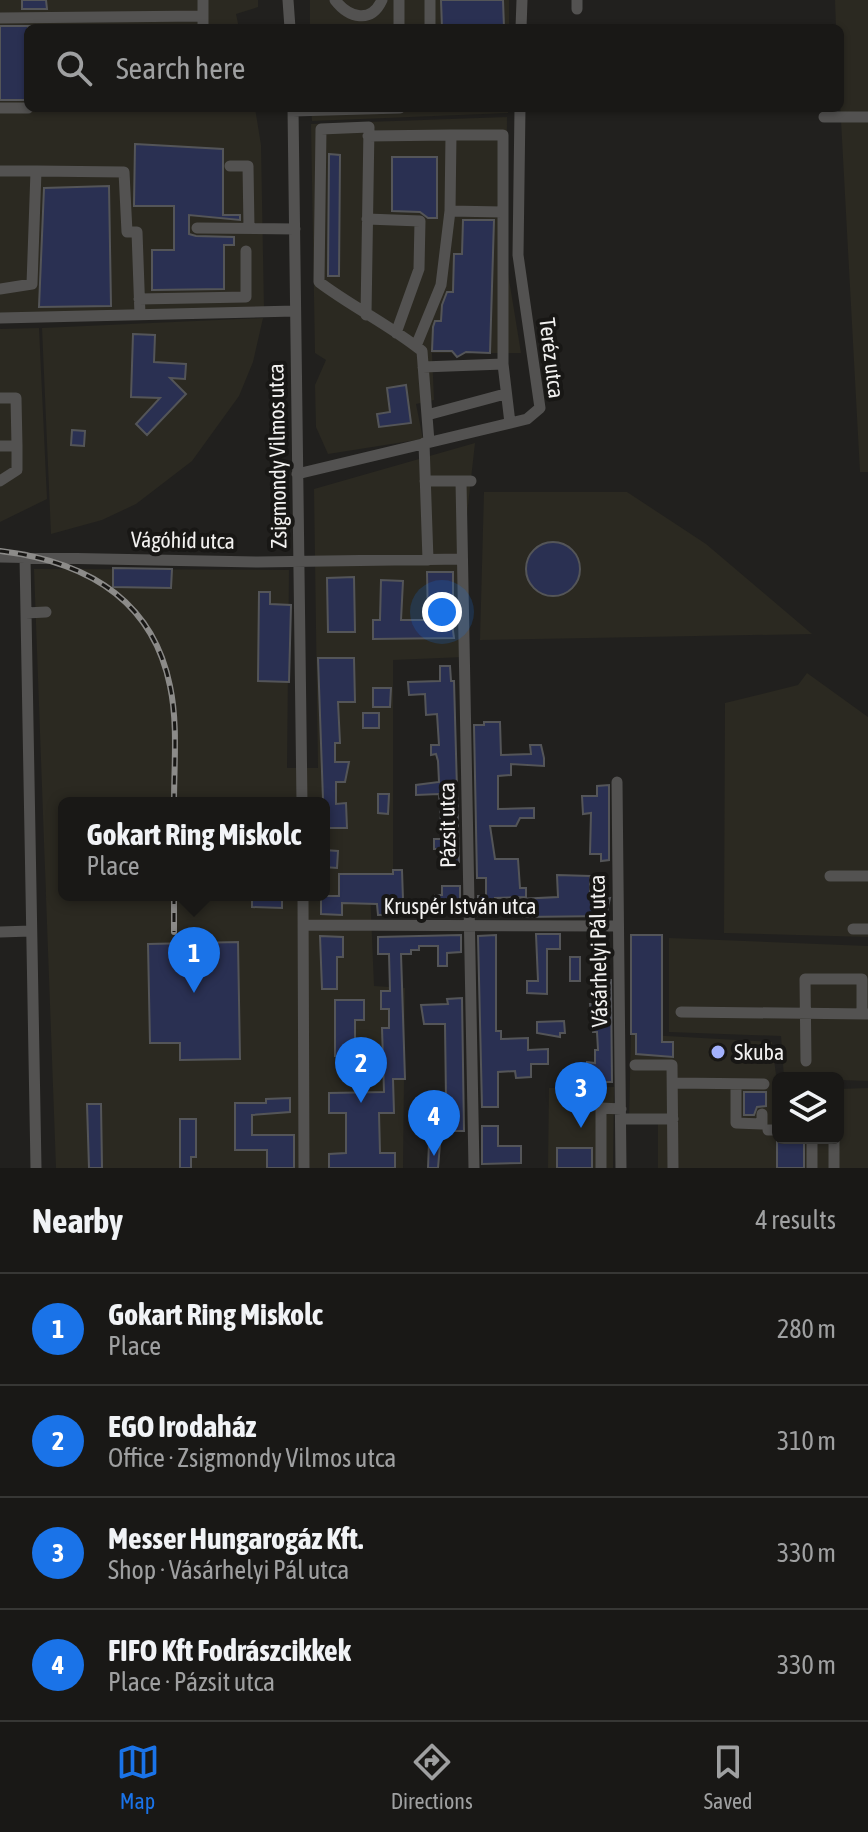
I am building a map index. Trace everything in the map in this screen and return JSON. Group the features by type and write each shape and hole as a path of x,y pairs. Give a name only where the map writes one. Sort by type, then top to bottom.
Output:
{"street":[{"path":"0,18 203,22 203,0"},
{"path":"288,0 290,24"},
{"path":"335,0 345,13 357,18 370,14 382,0"},
{"path":"399,0 399,24"},
{"path":"430,0 430,24"},
{"path":"521,24 522,0"},
{"path":"0,108 24,108"},
{"name":"Zsigmondy Vilmos utca","path":"293,112 302,797"},
{"name":"Teréz utca","path":"297,474 527,419 540,408 518,255 520,112"},
{"path":"824,117 868,117"},
{"path":"366,315 369,127 321,129 319,282 366,315 422,351 427,415 425,481 428,560"},
{"path":"416,346 441,285 450,211 451,135"},
{"path":"368,136 503,135 503,364 510,423"},
{"path":"230,166 248,166 249,228"},
{"path":"0,171 124,172 127,232 137,232 140,315"},
{"path":"0,289 32,284 36,171"},
{"path":"450,211 502,212"},
{"path":"367,219 420,221 419,269 396,333"},
{"path":"197,228 295,229"},
{"path":"246,251 246,313"},
{"path":"139,299 246,297"},
{"path":"0,318 295,311"},
{"path":"423,367 503,364"},
{"path":"427,415 505,394"},
{"path":"0,398 16,398 17,446 17,470 0,481"},
{"path":"0,446 17,446"},
{"name":"Pázsit utca","path":"425,481 466,481 462,559 474,1168"},
{"name":"Vágóhíd utca","path":"0,557 300,562 462,559"},
{"path":"25,557 36,1168"},
{"path":"26,613 46,612"},
{"name":"Vásárhelyi Pál utca","path":"617,782 621,1168"},
{"path":"830,876 868,876"},
{"path":"303,901 304,1168"},
{"name":"Kruspér István utca","path":"303,925 617,926"},
{"path":"853,929 868,929"},
{"path":"0,932 31,931"},
{"path":"681,1012 805,1014 865,1014 862,979 805,979 805,1014 806,1061"},
{"path":"635,1065 672,1065 673,1168"},
{"path":"673,1083 764,1084"},
{"path":"736,1084 736,1123 762,1124 762,1114"},
{"path":"601,1168 601,1108 621,1114 673,1119"},
{"path":"812,1144 812,1168"},
{"path":"834,1144 834,1168"}],"shaded area":[{"path":"0,0 258,0 258,7 236,14 238,24 24,24 24,112 256,112 261,145 264,309 0,315"},
{"path":"310,0 509,0 509,24 310,24"},
{"path":"835,0 868,0 868,472 860,472 841,112 844,112 844,24 836,24"},
{"path":"311,112 508,112 508,113 312,121"},
{"path":"507,117 506,261 521,353 432,353 434,400 416,404 423,439 328,454 316,427 315,385 326,360 315,353 311,124"},
{"path":"263,318 253,362 239,396 192,461 136,504 102,520 51,534 42,328"},
{"path":"39,328 47,499 0,522 0,329"},
{"path":"475,443 462,559 464,657 393,660 393,888 370,889 374,986 405,988 403,1168 56,1168 34,569 289,570 287,768 318,768 314,489"},
{"path":"484,492 627,492 706,544 812,634 480,640"},
{"path":"807,673 868,717 868,937 724,933 725,703 798,685"},
{"path":"669,938 868,946 868,1081 844,1080 844,1072 784,1072 781,1036 669,1032"},
{"path":"631,1034 772,1042 776,1072 772,1072 772,1144 844,1144 844,1089 868,1088 868,1168 658,1168 658,1123 629,1121"},
{"path":"614,1087 613,1168 548,1168 549,1088"}],"building":[{"path":"22,0 46,0 47,9 22,9"},
{"path":"441,0 503,0 504,24 442,24"},
{"path":"0,26 24,26 24,100 0,100"},
{"path":"135,144 223,149 223,215 240,215 240,220 189,215 189,234 234,237 234,245 224,245 224,289 152,290 152,250 174,250 174,206 134,206"},
{"path":"329,154 340,155 339,276 328,276"},
{"path":"392,157 437,157 437,218 428,218 420,212 392,211"},
{"path":"109,186 111,306 39,307 44,188"},
{"path":"463,220 494,220 490,353 466,352 457,357 452,351 432,351 433,327 435,321 441,321 447,292 453,292 454,254 462,254"},
{"path":"133,334 155,335 154,362 186,364 185,379 170,378 186,394 147,435 136,424 160,398 131,397"},
{"path":"406,385 411,423 379,427 377,414 390,412 387,388"},
{"path":"72,430 85,431 84,446 71,445"},
{"path":"553,542 572,550 580,569 572,588 553,596 534,588 526,569 534,550"},
{"path":"113,568 172,569 171,588 113,587"},
{"path":"427,572 453,572 453,602 449,602 454,638 373,639 373,620 380,620 381,580 403,581 401,620 428,620"},
{"path":"354,577 355,632 328,632 327,578"},
{"path":"259,592 270,592 270,604 291,605 289,682 258,681"},
{"path":"318,658 354,658 355,702 338,702 340,743 335,743 335,762 349,762 345,782 336,782 336,804 346,803 347,828 330,828 330,797 323,797"},
{"path":"440,666 450,666 451,681 454,681 459,862 443,862 443,849 434,849 434,839 442,839 439,794 416,795 416,785 439,782 436,754 431,755 431,745 439,745 437,714 426,715 425,694 409,695 408,682 440,681"},
{"path":"373,688 391,688 390,707 373,707"},
{"path":"363,713 379,713 379,728 363,728"},
{"path":"484,722 500,722 501,755 531,754 530,745 541,745 544,758 544,766 511,764 511,775 498,776 498,809 534,808 534,818 520,818 516,826 490,826 495,859 518,859 520,888 526,888 526,897 495,898 495,916 478,916 478,896 486,896 486,878 477,878 474,725 484,725"},
{"path":"609,785 609,860 601,861 601,854 590,854 591,813 583,814 582,796 597,796 597,786"},
{"path":"378,794 389,794 388,814 378,813"},
{"path":"330,850 338,851 337,868 330,867"},
{"path":"393,870 402,870 403,900 412,900 413,914 378,915 377,904 342,903 342,915 321,914 321,901 330,901 330,896 339,896 339,874 393,874"},
{"path":"557,875 590,876 590,895 605,894 606,899 610,898 606,916 523,917 519,899 558,897"},
{"path":"442,886 460,886 460,913 442,913 442,908 435,908 435,895 442,895"},
{"path":"252,901 282,901 282,908 252,907"},
{"path":"536,934 560,934 560,949 547,949 547,994 527,993 527,981 538,981"},
{"path":"461,935 461,952 447,953 447,966 438,966 438,946 419,946 419,950 411,950 411,954 401,954 405,1079 393,1079 394,1113 379,1113 380,1153 395,1153 395,1168 329,1168 329,1154 346,1153 346,1113 329,1113 329,1093 384,1092 382,1028 389,1028 389,1009 381,1009 381,991 390,991 389,954 378,954 378,937"},
{"path":"496,935 496,1031 501,1031 501,1039 528,1038 528,1050 548,1049 548,1064 531,1064 531,1077 516,1078 515,1071 498,1072 498,1107 482,1107 478,936"},
{"path":"631,935 662,935 662,1042 673,1042 673,1057 636,1054 636,1034 631,1034"},
{"path":"320,936 343,937 343,957 337,957 337,989 322,989"},
{"path":"238,942 240,1059 180,1060 180,1043 150,1043 148,944"},
{"path":"570,957 580,957 580,981 570,981"},
{"path":"600,980 611,980 612,1082 600,1082 600,1073 586,1073 587,1062 595,1063 595,1050 598,1050 590,1004 596,1004 595,984 600,984"},
{"path":"462,998 464,1131 446,1131 442,1099 446,1099 445,1024 424,1024 421,1005 448,1004 447,999"},
{"path":"335,1000 364,1000 364,1020 355,1020 355,1056 335,1056"},
{"path":"564,1021 565,1033 560,1033 560,1037 537,1033 537,1022"},
{"path":"744,1092 766,1092 766,1106 757,1107 754,1115 744,1115"},
{"path":"290,1098 290,1112 252,1115 252,1135 294,1135 294,1168 267,1168 267,1150 235,1150 235,1103 266,1103 266,1099"},
{"path":"87,1104 101,1104 102,1168 89,1168"},
{"path":"180,1119 196,1119 196,1157 191,1157 191,1168 180,1168"},
{"path":"482,1126 498,1126 498,1146 521,1146 521,1163 482,1164"},
{"path":"429,1143 440,1144 438,1168 428,1168"},
{"path":"777,1144 804,1144 804,1168 777,1168"},
{"path":"557,1148 592,1148 592,1168 557,1168"}],"railway":[{"path":"0,551 59,564 86,575 130,607 148,629 161,655 170,686 175,729 174,797"},
{"path":"174,901 174,932"}],"place":[{"name":"Gokart Ring Miskolc","path":"194,993"},
{"name":"Skuba","path":"718,1052"},
{"name":"EGO Irodaház","path":"361,1103"},
{"name":"Messer Hungarogáz Kft.","path":"581,1128"},
{"name":"FIFO Kft Fodrászcikkek","path":"434,1156"}]}
